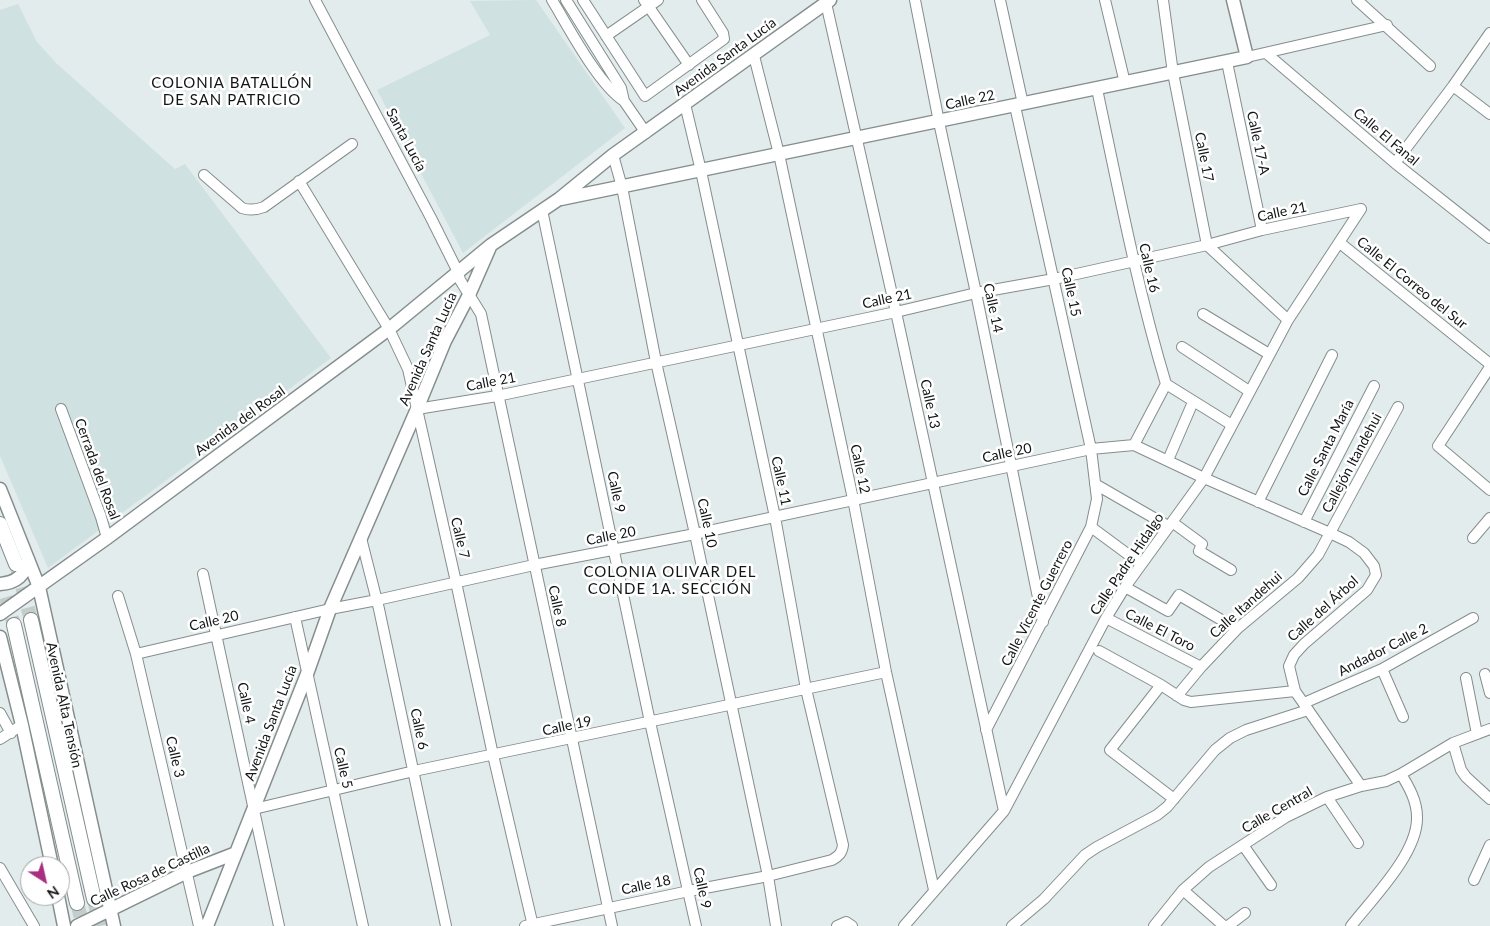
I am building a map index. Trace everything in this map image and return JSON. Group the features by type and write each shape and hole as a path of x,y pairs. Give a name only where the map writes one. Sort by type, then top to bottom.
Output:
{"main road":[{"name":"Avenida Alta Tensión","path":"0,524 22,562"},
{"name":"Avenida Alta Tensión","path":"31,620 94,899"},
{"path":"14,625 77,904"}],"street":[{"name":"Santa Lucía","path":"315,0 469,295"},
{"path":"552,0 614,95 624,101"},
{"path":"566,0 621,88 624,101 646,133"},
{"path":"583,0 644,95 648,95 724,38 723,33 702,0"},
{"path":"606,36 646,3 658,0"},
{"name":"Calle 14","path":"915,0 1043,622"},
{"name":"Calle 15","path":"1000,0 1054,279 1091,449 1095,484"},
{"path":"1105,0 1125,83"},
{"name":"Calle 17","path":"1163,0 1173,73 1207,245"},
{"path":"1233,0 1247,57"},
{"path":"1356,0 1430,66"},
{"name":"Avenida Santa Lucía","path":"207,926 307,674 330,609 445,341 492,245 559,199 613,156 828,2"},
{"name":"Calle 13","path":"828,2 1004,811"},
{"path":"646,3 689,65"},
{"name":"Calle 22","path":"559,199 1266,54 1386,25"},
{"path":"1395,163 1490,33"},
{"name":"Calle El Fanal","path":"1266,54 1395,163 1490,238"},
{"name":"Calle 12","path":"754,56 779,154 853,499 886,672 934,890"},
{"name":"Calle 17-A","path":"1227,62 1262,230"},
{"path":"1453,86 1490,114"},
{"name":"Calle 16","path":"1097,89 1133,262 1149,327 1166,384"},
{"name":"Calle 11","path":"685,104 775,517 806,689 843,846 841,854 832,860"},
{"path":"204,175 242,208 255,210 264,207 352,144"},
{"name":"Calle 10","path":"613,156 622,187 656,362 768,876 776,926"},
{"name":"Calle 7","path":"299,181 389,329 408,369 530,925"},
{"name":"Calle 21","path":"417,409 498,396 896,312 976,293 1054,279 1207,245 1262,230 1361,209"},
{"name":"Calle Padre Hidalgo","path":"904,926 1004,811 1106,618 1141,564 1204,478 1249,390 1288,320 1361,209"},
{"name":"Calle 9","path":"542,210 650,722 696,926"},
{"name":"Calle El Correo del Sur","path":"1340,243 1490,366"},
{"name":"Avenida del Rosal","path":"0,614 107,538 389,329 492,245"},
{"path":"1207,245 1288,320"},
{"name":"Calle 8","path":"469,295 481,314 612,926"},
{"path":"1203,314 1269,354"},
{"path":"1182,347 1249,390"},
{"path":"1258,502 1332,355"},
{"path":"1490,366 1438,446 1490,490"},
{"path":"1134,445 1166,384 1232,425"},
{"name":"Calle Santa María","path":"1304,522 1374,386"},
{"path":"1168,460 1193,402"},
{"name":"Callejón Itandehui","path":"1330,533 1398,407"},
{"name":"Cerrada del Rosal","path":"61,409 107,538"},
{"name":"Calle 20","path":"136,654 330,609 534,565 695,534 1091,449 1134,445"},
{"name":"Calle del Árbol","path":"1134,445 1349,542 1364,553 1374,566 1376,575 1367,590 1304,644 1294,655 1289,666 1295,691 1361,786"},
{"path":"1095,484 1170,524 1202,544 1199,551 1231,570"},
{"name":"Calle Vicente Guerrero","path":"986,730 1091,527 1097,499 1095,484"},
{"name":"Avenida Alta Tensión","path":"0,489 22,562 39,587 114,926"},
{"path":"1473,538 1490,518"},
{"path":"1091,527 1141,564"},
{"name":"Calle Itandehui","path":"1177,696 1237,628 1308,568 1318,555 1330,533"},
{"name":"Calle 6","path":"362,538 377,600 446,926"},
{"path":"0,584 16,580 27,566 22,562"},
{"name":"Calle 4","path":"203,574 279,926"},
{"path":"1125,587 1168,611 1179,594 1237,628"},
{"name":"Calle 3","path":"118,596 136,654 199,926"},
{"name":"Calle 5","path":"295,617 363,926"},
{"name":"Calle El Toro","path":"1106,618 1201,667"},
{"name":"Andador Calle 2","path":"1012,926 1044,899 1085,855 1157,815 1174,799 1215,750 1230,738 1306,707 1382,669 1474,618"},
{"path":"0,637 22,725 50,856"},
{"path":"1099,650 1184,700 1199,702 1295,691"},
{"path":"1382,669 1402,717"},
{"name":"Calle 19","path":"254,809 414,771 493,756 886,672"},
{"path":"1485,674 1490,693"},
{"path":"1466,678 1477,734"},
{"path":"1161,685 1111,748 1112,752 1174,799"},
{"path":"0,713 11,733"},
{"path":"0,740 22,725"},
{"name":"Calle Central","path":"1154,926 1184,890 1209,867 1286,817 1328,797 1361,786 1386,781 1453,743 1490,729"},
{"path":"1453,743 1461,770 1490,799"},
{"path":"1351,926 1400,864 1416,832 1417,816 1415,802 1401,774"},
{"path":"1328,797 1358,843"},
{"path":"1474,880 1490,844"},
{"path":"1243,845 1271,885"},
{"name":"Calle Rosa de Castilla","path":"76,926 187,872 236,853"},
{"name":"Calle 18","path":"530,925 689,890 768,876 832,860"},
{"path":"0,868 34,926"},
{"path":"1184,890 1224,926"},
{"path":"60,906 64,926"},
{"path":"1228,926 1245,913"},
{"path":"838,925 846,922 852,926"}],"shaded area":[{"path":"536,0 625,128 463,253 377,90 490,35 470,1"},
{"path":"18,4 37,42 56,63 175,169 185,164 331,358 48,568 0,456 0,10"}],"tunnel":[{"path":"17,567 31,620"},
{"path":"0,577 14,625"},
{"path":"94,899 100,926"},
{"path":"77,903 83,926"}],"district":[{"name":"COLONIA BATALLÓN DE SAN PATRICIO","path":"232,92"},
{"name":"COLONIA OLIVAR DEL CONDE 1A. SECCIÓN","path":"670,580"}]}
